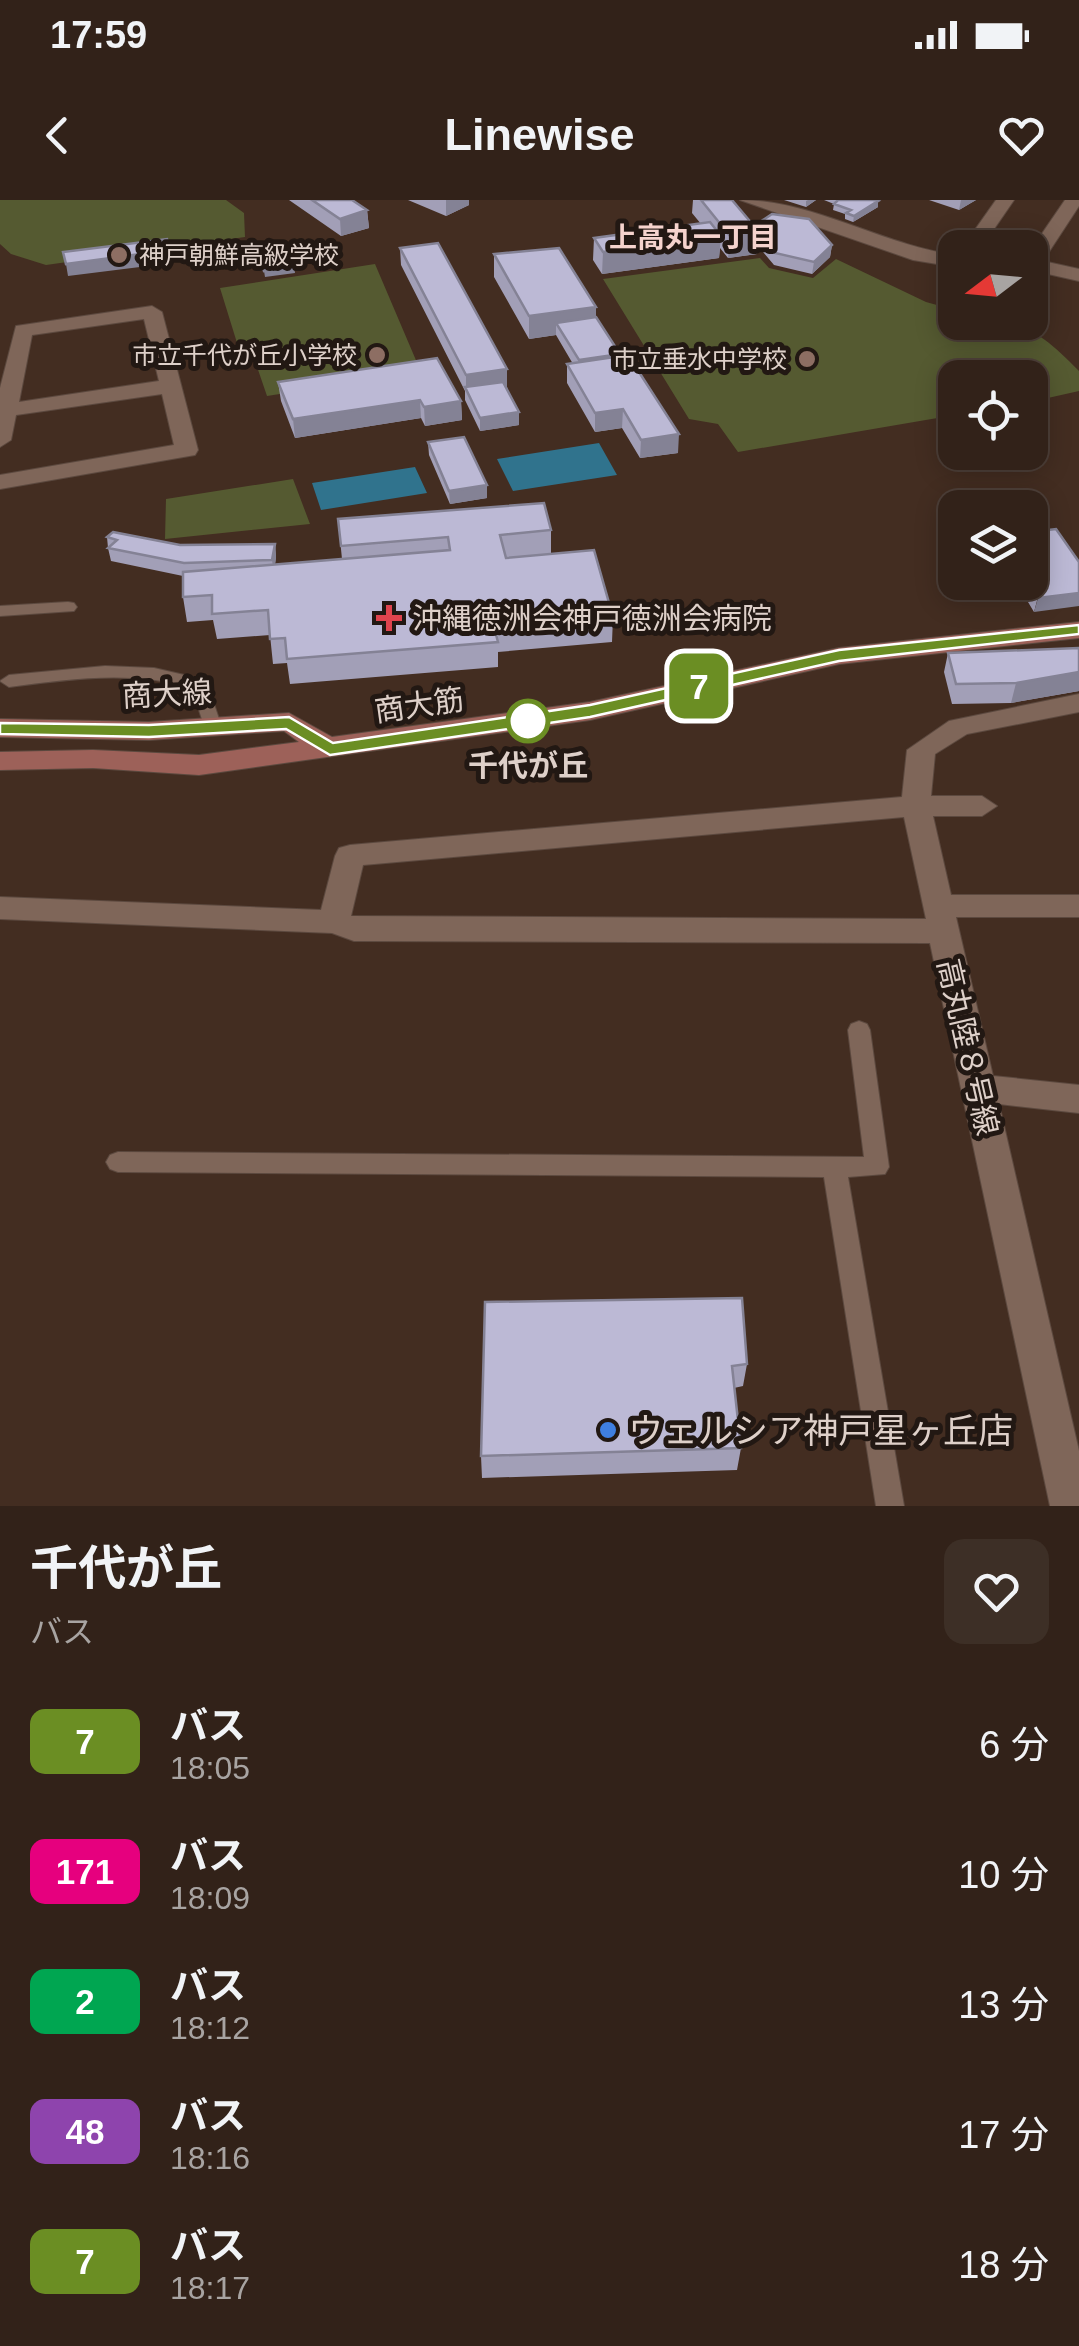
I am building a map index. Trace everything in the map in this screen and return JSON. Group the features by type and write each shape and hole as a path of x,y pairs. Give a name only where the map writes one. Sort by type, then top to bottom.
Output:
{"street":[{"path":"750,200 938,259"},
{"path":"984,230 1005,200"},
{"path":"1074,200 1031,264 1079,274"},
{"path":"1052,231 1079,236"},
{"path":"0,440 22,330 152,312 187,450 0,482"},
{"path":"6,410 170,386"},
{"name":"商大筋","path":"0,762 93,759 199,766 590,711 839,656 1079,630"},
{"name":"高丸陸８号線","path":"1071,1506 916,806 920,750 959,727 1079,703"},
{"name":"商大線","path":"0,728 149,731 289,722 330,749"},
{"path":"334,922 350,856 916,806 982,806"},
{"path":"0,908 334,922 354,929 940,919 1079,906"},
{"path":"977,1088 1079,1099"}],"lane":[{"path":"0,611 68,607"},
{"path":"9,681 90,672 184,678 200,684 212,725"},
{"path":"118,1162 877,1167 859,1030"},
{"path":"834,1167 890,1506"}],"green space":[{"name":"神戸朝鮮高級学校","path":"0,200 226,200 244,213 245,237 46,265 11,254 0,244"},
{"path":"760,258 769,268 813,278 836,259 938,305 938,340 1045,340 1079,371 1079,391 1048,398 1048,360 938,360 938,418 738,452 718,424 689,419 603,279"},
{"path":"375,264 421,372 267,396 254,358 242,359 220,288"},
{"path":"293,479 310,524 165,539 166,499"}],"water":[{"path":"599,443 617,475 513,491 497,459"},
{"path":"415,467 427,493 321,510 312,483"}],"building":[{"path":"312,200 352,200 367,210 340,219"},
{"path":"701,200 732,200 759,232 730,236"},
{"path":"838,200 878,201 854,216 846,213 851,210 834,204"},
{"path":"772,214 809,219 832,245 814,262 775,253 754,226"},
{"path":"710,222 721,236 603,252 594,238"},
{"path":"167,239 170,250 66,264 63,252"},
{"path":"438,243 507,369 466,375 400,248"},
{"path":"559,248 596,307 529,316 494,254"},
{"path":"292,261 294,266 264,271 262,265"},
{"path":"596,317 620,354 579,360 556,323"},
{"path":"628,355 679,434 641,440 623,409 595,413 567,364"},
{"path":"437,358 461,401 424,407 420,400 293,419 278,382"},
{"path":"503,382 519,412 480,418 465,387"},
{"path":"464,437 487,485 449,491 428,442"},
{"path":"544,503 551,530 500,535 506,558 594,550 613,617 494,627 498,642 287,659 285,638 270,639 268,610 212,614 212,595 183,597 183,572 450,550 448,537 341,546 338,519"},
{"path":"1056,529 1079,562 1079,593 1048,597 1048,530"},
{"path":"113,532 180,545 275,544 272,560 184,563 108,548 117,540 107,537"},
{"path":"1079,648 1079,672 1016,683 956,684 948,653"},
{"name":"ウェルシア神戸星ヶ丘店","path":"742,1298 747,1364 732,1366 741,1448 481,1456 485,1302"}],"bus line":[{"name":"7","path":"0,728 149,731 289,722 330,749 590,711 839,656 964,639 1079,631"}],"place":[{"name":"神戸朝鮮高級学校","path":"119,255"},
{"name":"市立千代が丘小学校","path":"377,355"},
{"name":"市立垂水中学校","path":"807,359"},
{"name":"沖縄徳洲会神戸徳洲会病院","path":"389,618"},
{"name":"千代が丘","path":"528,721"},
{"name":"ウェルシア神戸星ヶ丘店","path":"608,1430"}],"district":[{"name":"上高丸一丁目","path":"693,237"}]}
